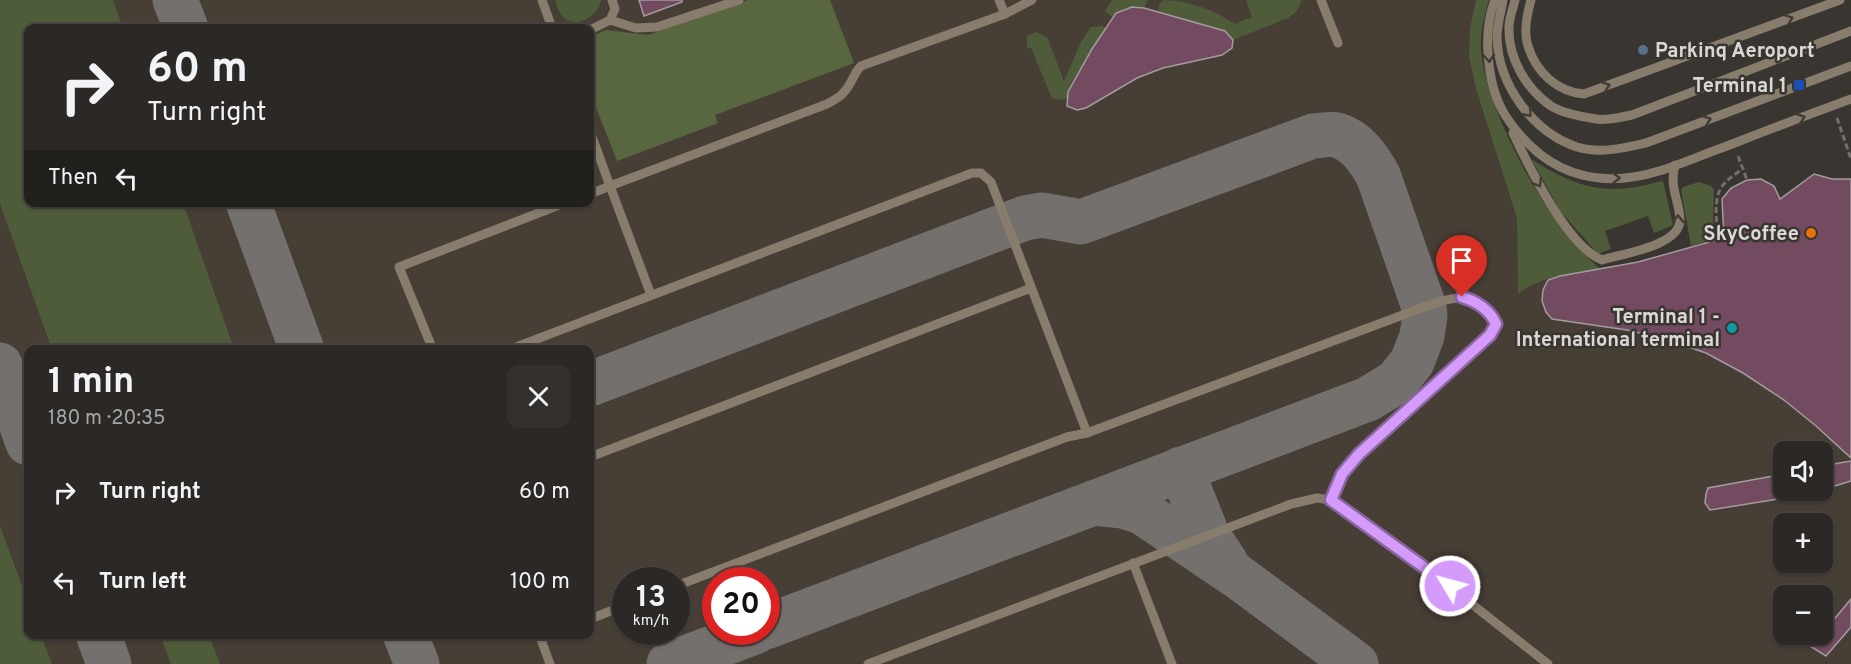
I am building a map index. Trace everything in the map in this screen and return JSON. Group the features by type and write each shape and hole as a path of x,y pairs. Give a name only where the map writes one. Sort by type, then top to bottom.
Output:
{"lane":[{"path":"542,0 551,24"},
{"path":"594,28 610,20 615,9 612,0"},
{"path":"610,20 636,28 657,27 739,0"},
{"path":"999,0 1005,14"},
{"path":"594,192 827,104 843,95 853,74 861,66 1005,14 1032,0"},
{"path":"1322,0 1338,43"},
{"path":"1495,0 1487,37 1490,72 1503,112 1534,177 1563,222 1593,256 1602,260 1658,244 1673,236 1678,230 1680,220 1672,183 1676,165"},
{"path":"1503,0 1497,35 1500,58 1517,100 1536,121 1556,137 1578,147 1598,150 1619,149 1646,143 1851,66"},
{"path":"1515,0 1509,27 1512,54 1518,68 1538,95 1553,107 1596,119 1613,119 1632,115 1851,31"},
{"path":"1531,0 1527,15 1527,44 1540,69 1556,87 1570,93 1584,94 1840,0"},
{"path":"1503,112 1523,140 1541,157 1560,168 1580,175 1616,180 1659,171 1851,99"},
{"path":"594,142 651,295"},
{"path":"521,345 972,173 981,173 991,182 1087,433"},
{"path":"431,345 399,267 554,207"},
{"path":"594,455 1031,288"},
{"path":"690,580 1067,437 1087,433 1424,307 1462,297 1473,300 1493,318 1496,324 1490,335 1359,454 1342,474 1331,500"},
{"path":"868,664 1291,504 1317,498 1331,500 1413,557 1548,664"},
{"path":"1133,563 1172,664"},
{"path":"594,617 612,610"},
{"path":"543,639 550,664"}],"path":[{"path":"1718,240 1719,191 1723,184 1743,169"}],"shaded area":[{"path":"0,0 1476,0 1470,28 1469,57 1476,89 1517,218 1518,293 1537,282 1638,262 1724,238 1851,194 1851,664 0,664"}],"green space":[{"path":"0,0 113,0 122,24 24,24 24,207 184,207 233,345 51,345 0,204"},
{"path":"555,0 601,0 591,16 575,22 564,18"},
{"path":"748,0 830,0 854,63 715,115 718,123 617,161 594,102 594,35 606,30 648,35"},
{"path":"1112,0 1148,0 1144,8 1123,10 1113,18 1105,11"},
{"path":"1163,0 1200,7 1235,24 1252,17 1246,0 1302,0 1297,11 1288,18 1233,40 1225,31 1159,12 1159,5"},
{"path":"1476,0 1489,0 1484,19 1481,50 1492,97 1502,123 1542,200 1578,247 1600,269 1547,279 1518,294 1517,218 1476,89 1469,57 1470,28"},
{"path":"1091,27 1107,28 1068,91 1068,99 1052,98 1031,48 1027,48 1027,36 1036,32 1047,37 1064,81 1080,44"},
{"path":"1531,159 1570,180 1596,187 1625,188 1663,181 1673,225 1654,233 1648,216 1605,231 1611,249 1598,254 1561,212"},
{"path":"1699,182 1711,186 1714,190 1713,219 1716,239 1691,246 1681,190 1683,187"},
{"path":"0,526 24,591 24,639 43,639 52,664 0,664"},
{"path":"162,639 211,639 220,664 171,664"}],"building":[{"path":"639,0 682,0 682,2 644,16"},
{"path":"1132,7 1144,8 1225,31 1233,40 1232,48 1222,55 1163,68 1137,78 1086,108 1077,110 1067,106 1068,92 1092,49 1116,13"},
{"name":"Terminal 1 - International terminal","path":"1814,174 1832,179 1851,179 1851,458 1784,400 1743,373 1706,353 1665,339 1627,330 1552,319 1546,312 1542,301 1543,290 1548,280 1638,262 1724,238 1722,199 1731,188 1747,180 1761,179 1774,186 1780,199"},
{"path":"1851,461 1851,481 1833,487 1833,464"},
{"path":"1773,476 1773,500 1710,510 1705,503 1708,488"},
{"path":"1851,599 1851,627 1826,656 1810,646 1833,645 1833,621"}],"taxiway":[{"path":"175,0 184,24"},
{"path":"594,382 1025,218 1042,215 1081,222 1313,136 1337,135 1350,141 1366,156 1378,175 1424,307 1422,336 1412,362 1396,382 1368,399 780,622"},
{"path":"250,207 300,345"},
{"path":"0,365 24,432"},
{"path":"1181,469 1207,534 1226,563"},
{"path":"1094,503 1123,506 1142,512 1237,576 1356,664"},
{"path":"100,639 109,664"},
{"path":"407,639 417,664"},
{"path":"669,664 720,645"}],"place":[{"name":"Parkinq Aeroport","path":"1643,50"},
{"name":"Terminal 1","path":"1799,85"},
{"name":"SkyCoffee","path":"1811,233"},
{"name":"Terminal 1 - International terminal","path":"1732,328"}],"route":[{"path":"1450,586 1413,557 1331,500 1342,474 1359,454 1490,335 1496,324 1493,318 1473,300 1462,297"}]}
